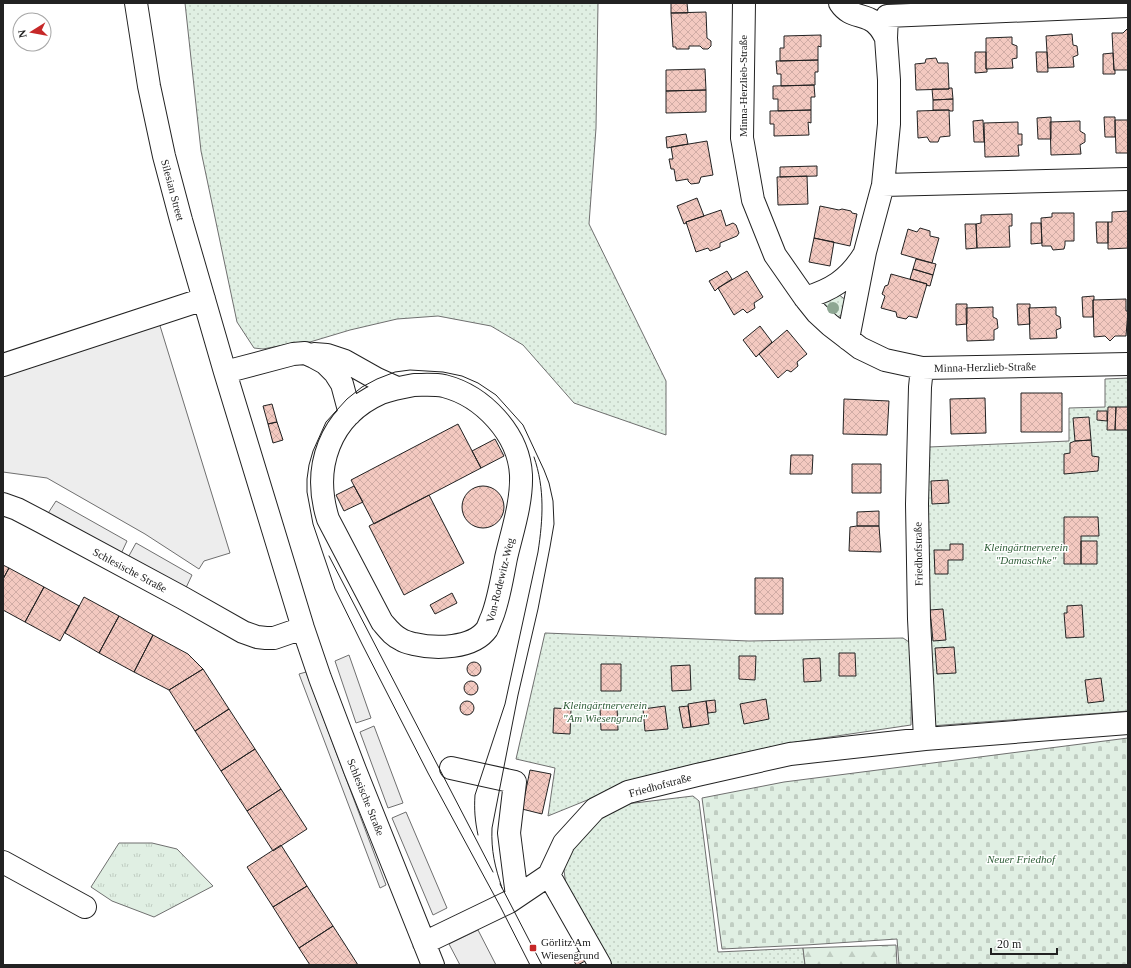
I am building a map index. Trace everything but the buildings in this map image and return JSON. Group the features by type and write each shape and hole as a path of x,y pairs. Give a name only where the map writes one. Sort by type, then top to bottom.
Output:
{"street":[{"name":"Silesian Street","path":"136,3 149,86 164,156 181,220 226,372"},
{"name":"Minna-Herzlieb-Straße","path":"744,3 742,138 753,200 775,255 805,298 821,317 860,348 885,360 922,368 1128,364"},
{"path":"840,3 843,8 850,13 870,19 876,23 882,29 886,38"},
{"path":"848,339 865,252 883,185 889,124 886,38 887,9 1128,6"},
{"path":"883,185 1128,179"},
{"path":"805,298 821,293 839,284 859,263 865,252"},
{"path":"3,365 204,299"},
{"path":"226,372 293,354 305,353 327,355 345,361 377,379 397,388"},
{"path":"305,353 325,363 335,373 342,384 350,414"},
{"name":"Friedhofstraße","path":"922,368 920,386 917,504 919,619 925,739"},
{"name":"Schlesische Straße","path":"226,372 303,628 320,678 433,965"},
{"name":"Von-Rodewitz-Weg","path":"430,384 444,386 474,398 496,419 513,443 521,474 520,494 496,607 488,628 482,635 471,641 456,646 424,646 404,641 392,635 382,622 328,519 324,508 322,478 326,452 330,441 350,414 367,401 381,393 397,388 430,384"},
{"name":"Schlesische Straße","path":"3,504 17,509 40,521 184,598 215,617 257,638 274,638 303,628"},
{"name":"Friedhofstraße","path":"549,875 564,843 595,809 628,792 790,754 925,739 1128,722"},
{"path":"450,768 515,782 509,833 517,896"},
{"path":"3,862 84,906"},
{"path":"424,944 508,902 549,875 600,965"}],"green space":[{"path":"185,3 598,3 596,128 589,224 666,381 666,435 574,403 523,345 491,326 438,316 397,319 350,330 310,342 294,343 263,349 254,348 237,322 201,151"},
{"path":"835,292 846,300 842,314 837,318 822,305 824,301"},
{"name":"Kleingärtnerverein \"Damaschke\"","path":"1128,378 1128,711 931,726 921,500 929,447 1069,441 1069,408 1105,407 1105,379"},
{"name":"Kleingärtnerverein \"Am Wiesengrund\"","path":"545,633 749,641 903,638 912,646 911,725 796,742 634,781 548,816 555,768 516,759"},
{"name":"Neuer Friedhof","path":"1128,738 1128,965 899,965 897,939 722,949 702,798 784,782"},
{"path":"693,796 699,801 718,952 803,948 805,965 613,965 610,962 566,886 564,870 570,846 592,822 626,804"},
{"path":"119,843 152,843 177,849 213,886 154,917 112,901 91,887"},
{"path":"896,945 897,965 805,965 803,948"}],"shaded area":[{"path":"157,316 230,553 204,561 199,569 145,534 47,478 3,472 3,371"},
{"path":"56,501 127,541 120,556 45,518"},
{"path":"136,543 192,575 184,592 125,563"},
{"path":"349,655 371,718 356,723 335,661"},
{"path":"306,672 386,885 380,888 299,674"},
{"path":"374,726 403,803 388,808 360,732"},
{"path":"406,812 447,908 433,915 392,818"},
{"path":"478,930 496,965 460,965 449,944"}],"tram line":[{"path":"502,888 494,859 492,828 518,695 538,609 550,547 554,524 553,501 544,470 523,425 496,395 478,383 462,376 443,372 410,370 395,372 362,387 347,399 326,422 313,451 307,479 307,492 313,524 335,589 362,644 428,773 530,965"},
{"path":"478,835 475,815 475,795 505,704 538,552 542,504 538,469 534,457"},
{"path":"329,556 493,872"},
{"path":"500,884 542,965"}],"place":[{"name":"Görlitz Am Wiesengrund","path":"533,948"}]}
